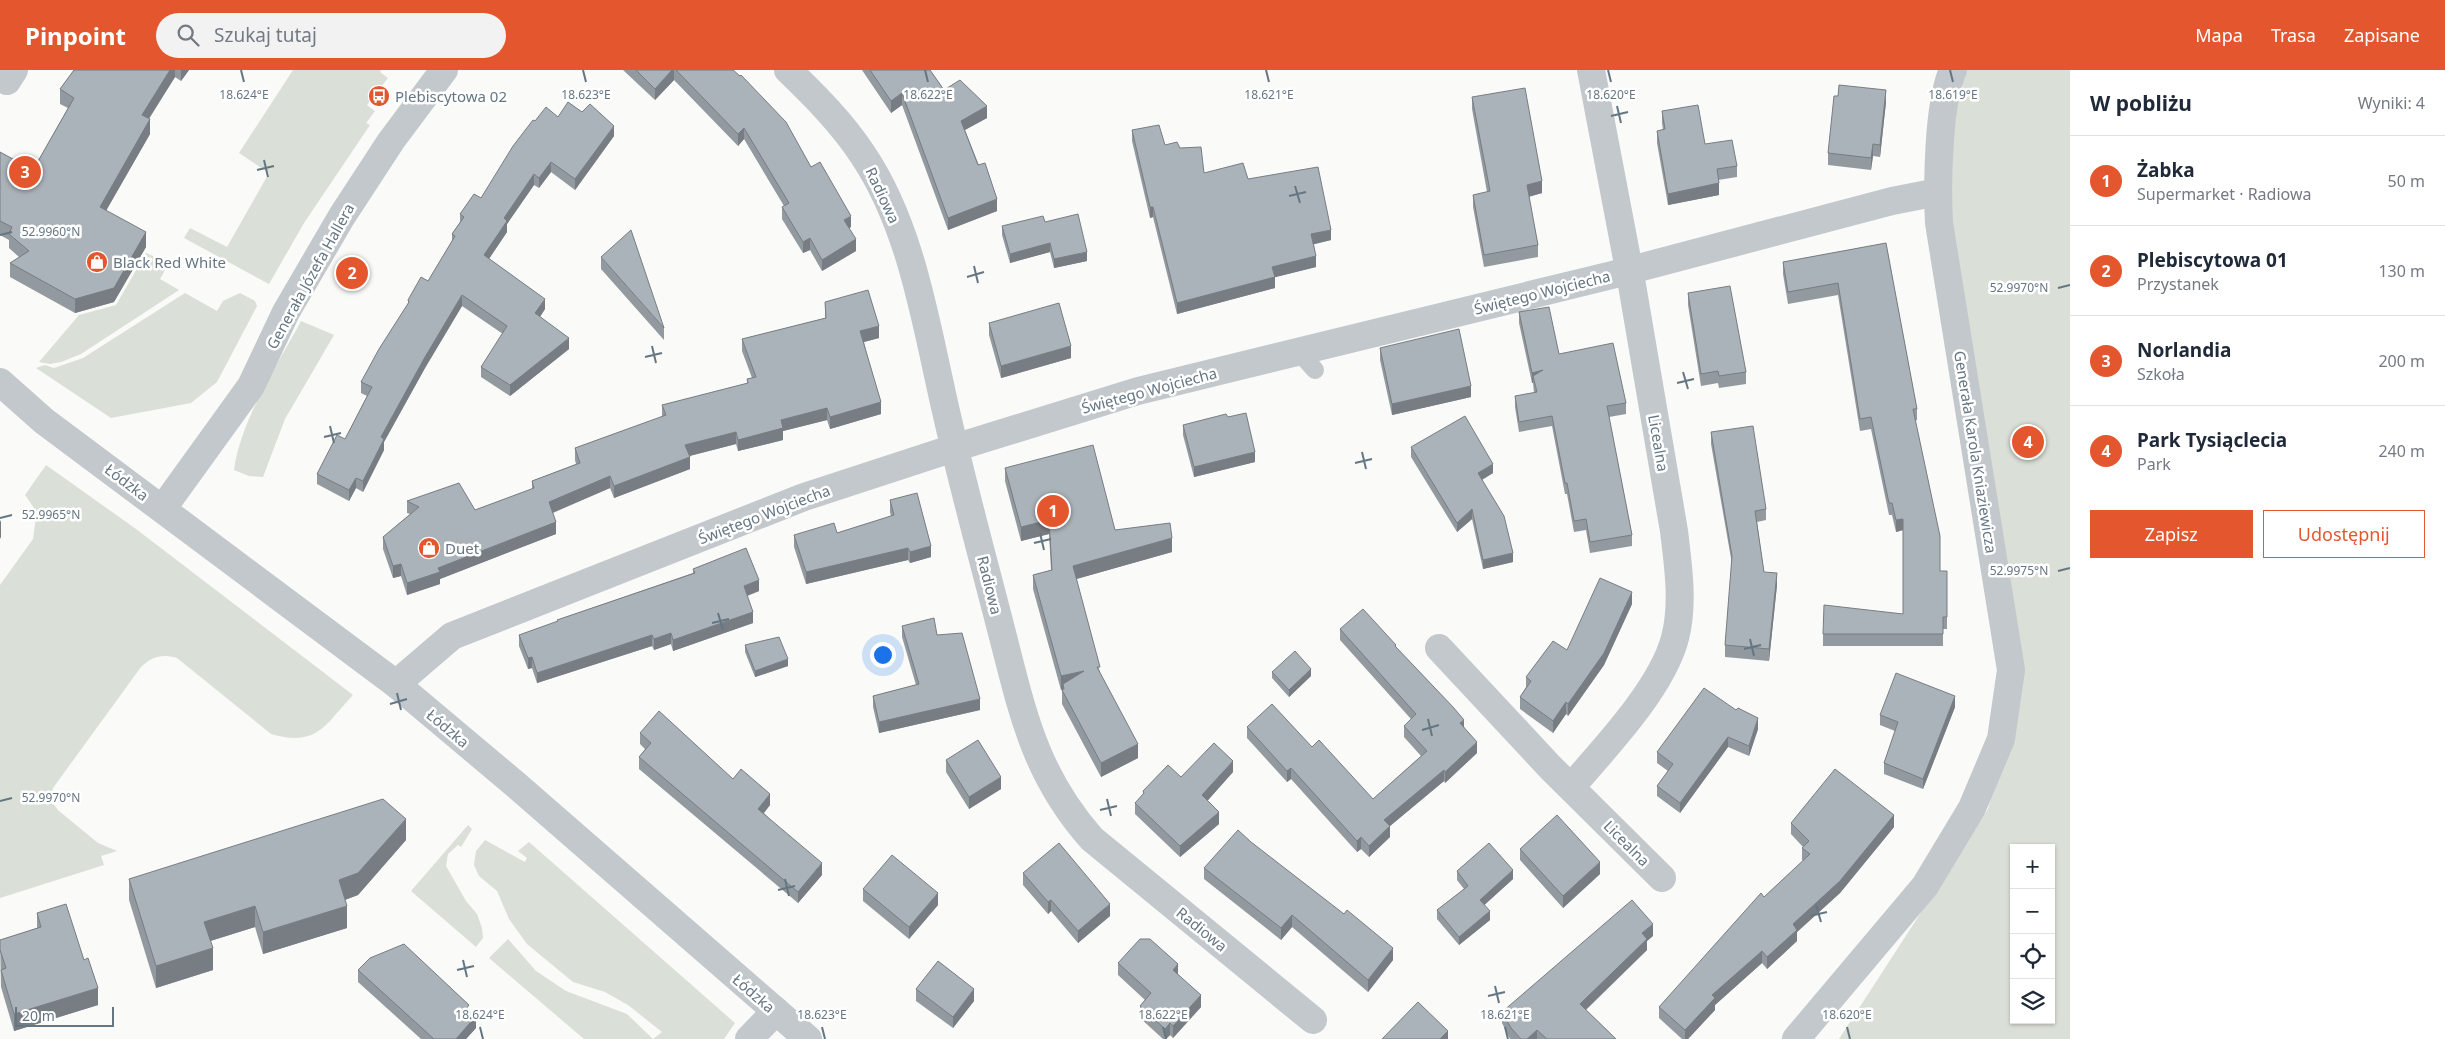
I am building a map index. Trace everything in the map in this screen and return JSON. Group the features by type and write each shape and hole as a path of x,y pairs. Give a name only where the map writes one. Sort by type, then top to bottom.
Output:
{"street":[{"name":"Generała Józefa Hallera","path":"163,508 251,386 286,312 342,216 391,140 444,70"},
{"name":"Radiowa","path":"788,70 826,106 864,156 892,210 920,296 954,448 1025,721 1037,755 1056,792 1092,839 1313,1020"},
{"name":"Licealna","path":"1571,787 1621,729 1644,698 1663,667 1676,638 1679,573 1674,531 1629,270 1591,70"},
{"name":"Generała Karola Kniaziewicza","path":"1796,1039 1925,886 1972,808 2001,739 2011,670 1942,249 1938,192 1942,122 1953,70"},
{"name":"Świętego Wojciecha","path":"396,684 452,636 804,498 954,448 1138,391 1307,361 1629,270 1892,201 1938,192"},
{"name":"Łódzka","path":"0,382 44,421 163,508 396,684 808,1039"},
{"name":"Licealna","path":"1439,648 1571,787 1662,878"},
{"path":"749,1039 776,1011"}],"shaded area":[{"path":"293,70 381,70 380,72 388,78 367,105 375,111 366,123 370,125 304,223 269,284 184,238 190,228 227,247 269,173 239,153"},
{"path":"1964,70 2070,70 2070,1039 1839,1039 1988,809 2024,671 1949,213 1956,82"},
{"path":"146,253 169,263 160,279 179,290 81,354 61,362 50,364 39,362 79,315 116,305"},
{"path":"185,293 217,311 223,301 240,293 255,301 257,306 217,382 191,403 111,418 36,368 45,365 54,368 83,358"},
{"path":"301,321 334,335 285,419 263,477 249,476 234,470 244,432 261,393"},
{"path":"46,465 136,529 353,695 318,731 310,736 299,738 287,737 271,734 177,658 162,656 150,660 141,667 53,788 53,800 59,811 98,843 117,851 101,856 104,865 0,898 0,585 33,539 36,517 34,508 25,495"},
{"path":"468,825 472,829 461,847 458,845 448,854 446,866 466,901 477,914 483,938 476,947 411,891"},
{"path":"485,840 525,862 527,858 518,851 529,842 735,1023 724,1039 653,1039 662,1032 628,1005 605,992 573,982 527,944 509,919 497,891 479,876 474,865 476,851"},
{"path":"508,939 536,971 566,991 627,1014 653,1039 584,1039 489,958"}],"building":[{"path":"74,70 170,70 142,115 150,119 100,207 146,232 114,288 75,299 10,263 29,251 9,234 12,227 0,221 0,152 33,170 74,98 60,89"},
{"path":"636,70 672,70 655,89"},
{"path":"676,70 733,70 741,75 786,122 811,167 820,162 851,216 844,220 856,239 822,260 810,238 803,242 782,207 789,203 744,128 738,134"},
{"path":"870,70 930,70 944,90 960,80 987,106 961,121 978,165 985,163 997,199 948,218 902,93 891,101"},
{"path":"1839,85 1886,90 1880,145 1873,144 1871,158 1828,153 1834,96 1838,96"},
{"path":"1525,88 1542,181 1527,185 1538,245 1484,255 1473,195 1490,191 1472,97"},
{"path":"568,102 582,112 590,104 614,126 575,179 551,162 539,178 534,174 504,218 507,221 484,255 545,299 535,313 569,338 510,385 481,367 507,326 462,295 381,437 384,439 363,481 356,478 349,490 317,474 337,435 345,439 372,387 361,382 379,349 409,302 408,300 421,277 428,281 455,236 452,234 464,217 460,214 474,194 481,198 513,146 533,120 535,121 546,107 558,117"},
{"path":"1698,105 1705,144 1732,140 1737,166 1717,169 1719,183 1668,194 1657,131 1665,129 1662,111"},
{"path":"1159,125 1165,145 1177,142 1180,148 1201,147 1204,173 1243,163 1248,179 1318,167 1331,230 1311,234 1316,256 1272,267 1275,277 1177,303 1153,207 1150,207 1132,130"},
{"path":"1078,214 1087,252 1054,259 1050,243 1010,254 1002,226 1043,216 1045,222"},
{"path":"631,230 664,328 601,257"},
{"path":"1886,243 1917,409 1913,409 1940,536 1940,571 1947,571 1947,617 1943,617 1943,634 1823,634 1824,605 1903,614 1903,519 1896,520 1892,503 1889,503 1871,417 1860,419 1838,283 1788,292 1783,262"},
{"path":"1730,286 1746,372 1719,376 1718,371 1701,374 1688,293"},
{"path":"868,290 879,326 860,331 881,402 830,417 827,408 781,420 783,428 738,440 736,432 685,445 690,457 614,486 610,476 549,502 556,522 438,568 440,572 407,583 401,564 393,566 383,537 419,507 407,501 459,483 475,510 534,488 532,481 580,463 575,448 666,415 662,405 748,383 747,379 756,377 742,339 826,318 825,302"},
{"path":"1059,303 1071,346 1001,366 989,323"},
{"path":"1549,307 1559,354 1613,343 1626,403 1607,406 1632,535 1590,542 1586,519 1574,521 1552,416 1519,422 1515,396 1537,392 1533,376 1543,370 1532,373 1519,312"},
{"path":"1459,329 1471,386 1392,404 1380,348"},
{"path":"1246,413 1255,452 1194,467 1183,425 1226,414 1228,417"},
{"path":"1465,416 1493,464 1478,473 1504,516 1513,553 1483,560 1472,509 1457,523 1411,447"},
{"path":"1753,426 1766,509 1755,511 1764,572 1777,573 1769,649 1725,645 1732,556 1711,432"},
{"path":"1093,445 1115,530 1170,523 1172,538 1073,566 1100,667 1097,667 1138,744 1101,763 1062,690 1064,689 1063,684 1084,671 1061,676 1033,575 1052,570 1049,520 1021,527 1005,468"},
{"path":"917,493 931,546 910,552 908,548 806,572 794,535 834,523 837,533 894,515 890,500"},
{"path":"746,548 759,580 744,586 753,612 673,640 671,633 654,639 652,635 537,673 532,657 528,658 519,635 557,620 695,573 693,569"},
{"path":"1600,578 1632,592 1604,653 1568,704 1566,702 1553,721 1520,697 1531,681 1526,677 1553,641 1567,650"},
{"path":"1363,609 1453,707 1464,720 1460,723 1477,742 1445,772 1444,770 1384,820 1390,826 1369,846 1361,837 1357,841 1291,768 1287,771 1247,727 1272,704 1312,747 1319,740 1373,799 1427,751 1404,726 1416,714 1340,629"},
{"path":"934,618 937,635 962,633 980,699 879,722 873,696 919,684 902,626"},
{"path":"779,637 788,659 755,671 745,645"},
{"path":"1295,651 1311,669 1289,690 1272,672"},
{"path":"1896,673 1955,696 1923,779 1884,763 1898,722 1880,715"},
{"path":"1704,688 1736,710 1738,708 1758,718 1749,746 1728,737 1680,803 1657,786 1673,764 1657,752"},
{"path":"659,711 733,779 741,769 770,794 758,809 822,863 798,892 639,757 651,743 640,733"},
{"path":"978,740 1001,777 969,797 946,760"},
{"path":"1214,743 1233,761 1202,795 1219,812 1180,846 1135,803 1144,793 1143,791 1168,765 1181,777"},
{"path":"1835,769 1894,815 1840,881 1793,924 1797,930 1767,957 1762,951 1712,995 1715,998 1685,1030 1659,1007 1761,893 1764,897 1810,854 1802,848 1809,841 1791,823"},
{"path":"383,799 406,819 358,873 339,880 347,906 263,932 255,906 204,922 213,948 156,966 129,879"},
{"path":"1557,815 1600,862 1563,896 1520,849"},
{"path":"1238,830 1344,914 1347,910 1393,948 1368,980 1292,915 1281,928 1204,868"},
{"path":"1059,843 1110,904 1078,931 1051,900 1048,902 1023,873"},
{"path":"1489,843 1513,870 1480,900 1490,911 1459,937 1437,910 1468,886 1457,871"},
{"path":"892,855 938,893 909,927 863,889"},
{"path":"1632,900 1653,924 1642,933 1647,939 1580,1004 1616,1039 1547,1039 1537,1030 1527,1039 1521,1039 1511,1028 1502,1012"},
{"path":"66,904 84,960 88,958 98,988 14,1014 1,970 6,968 0,950 0,940 41,927 37,913"},
{"path":"1140,939 1150,939 1178,964 1173,970 1201,995 1173,1026 1170,1023 1165,1029 1140,1006 1151,993 1118,963"},
{"path":"404,944 469,1005 466,1009 476,1016 456,1039 434,1039 358,970 370,958"},
{"path":"938,961 974,989 953,1017 916,989"},
{"path":"1418,1002 1448,1031 1440,1039 1382,1039"}],"place":[{"name":"Plebiscytowa 02","path":"379,96"},
{"name":"Norlandia","path":"25,172"},
{"name":"Black Red White","path":"97,262"},
{"name":"Plebiscytowa 01","path":"352,273"},
{"name":"Park Tysiąclecia","path":"2028,442"},
{"name":"Żabka","path":"1053,511"},
{"name":"Duet","path":"429,548"}]}
